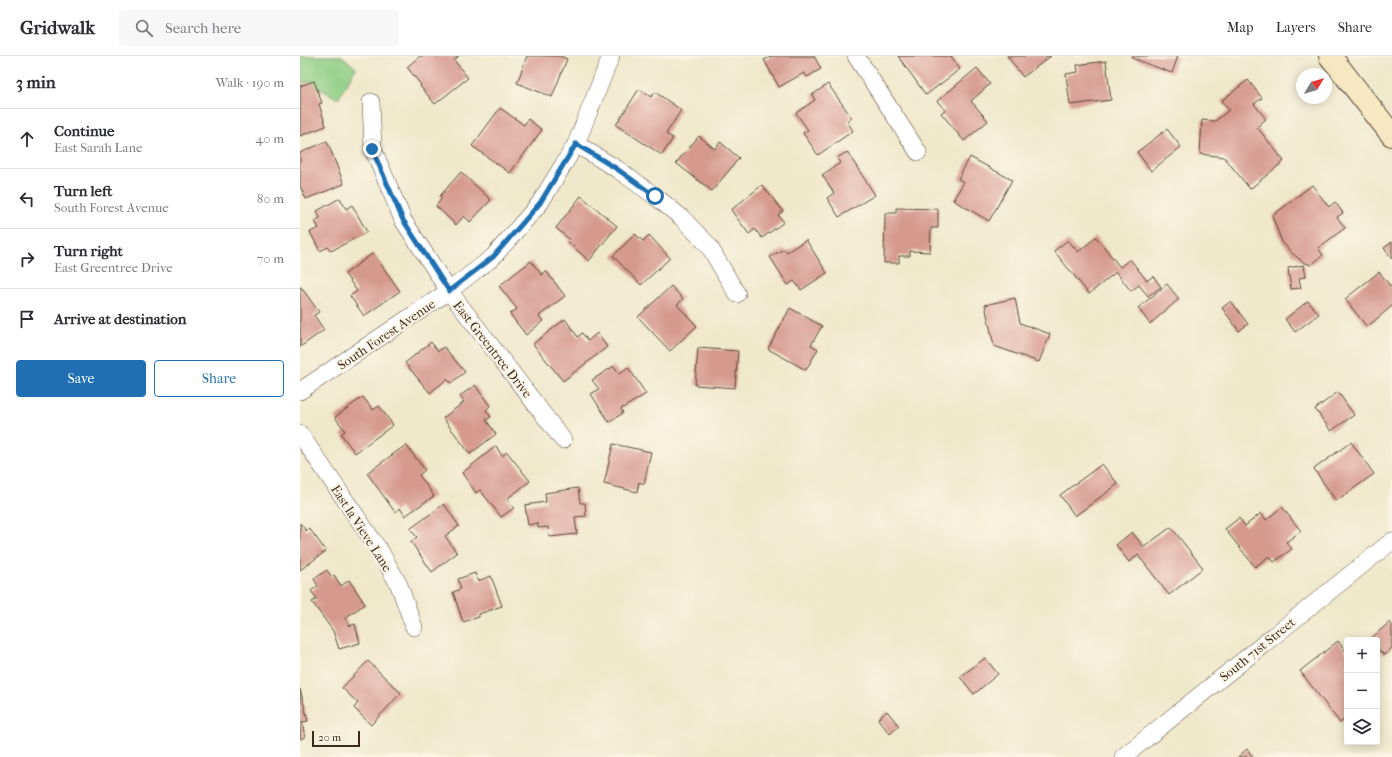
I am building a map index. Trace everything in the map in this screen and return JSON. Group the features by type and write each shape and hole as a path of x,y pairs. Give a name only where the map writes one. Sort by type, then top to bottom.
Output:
{"main road":[{"path":"1330,56 1392,135"}],"street":[{"name":"South Forest Avenue","path":"300,391 449,291 493,257 540,203 576,144 611,56"},
{"path":"856,56 918,152"},
{"name":"East Greentree Drive","path":"371,102 372,149 403,220 449,291 563,440"},
{"path":"576,144 617,169 655,196 682,218 709,246 737,294"},
{"name":"East la Vieve Lane","path":"300,434 380,551 399,585 414,627"},
{"name":"South 71st Street","path":"1123,757 1392,541"}],"green space":[{"path":"300,56 342,56 356,68 338,99 308,82 300,82"}],"building":[{"path":"420,56 458,56 454,60 468,78 435,104 407,67"},
{"path":"527,56 560,56 567,59 552,97 517,83"},
{"path":"772,56 814,56 821,69 807,77 804,73 779,87 764,60"},
{"path":"898,56 951,56 960,69 926,95"},
{"path":"1007,56 1051,56 1023,77"},
{"path":"1132,56 1178,56 1172,73 1132,58"},
{"path":"1106,61 1111,100 1070,105 1066,74 1078,72 1077,65"},
{"path":"977,68 990,84 971,101 988,121 964,141 941,113 945,110 937,101"},
{"path":"1248,80 1262,98 1254,104 1266,119 1257,127 1284,161 1250,189 1224,157 1200,154 1202,120 1215,121 1229,110 1221,101"},
{"path":"314,81 322,103 319,104 326,126 300,136 300,86"},
{"path":"828,84 852,118 847,121 853,131 818,155 803,133 808,130 796,113 815,100 812,95"},
{"path":"639,89 651,97 655,92 681,110 666,134 673,138 662,155 616,125"},
{"path":"500,108 524,125 528,119 542,130 510,173 472,146"},
{"path":"1167,129 1181,147 1151,171 1137,152"},
{"path":"699,136 715,149 720,142 739,158 712,191 676,163"},
{"path":"327,141 344,184 306,199 300,186 300,153"},
{"path":"847,152 875,195 839,217 827,198 834,193 822,175 840,163 837,158"},
{"path":"970,157 1012,180 989,221 953,200 964,182 958,179"},
{"path":"461,172 491,200 470,222 464,216 456,225 436,206 442,198 440,196"},
{"path":"762,185 783,211 778,215 784,222 762,238 755,229 749,234 731,210"},
{"path":"1312,185 1329,207 1335,202 1343,213 1337,217 1345,228 1318,248 1323,255 1311,265 1303,262 1282,242 1272,216"},
{"path":"581,196 617,226 589,261 568,242 570,240 556,228"},
{"path":"340,198 346,209 352,205 367,232 331,251 328,247 320,251 310,232 319,228 315,221 320,218 317,211"},
{"path":"896,208 938,209 938,228 931,228 930,252 910,251 910,256 899,256 899,263 884,263 885,213 896,213"},
{"path":"635,234 643,241 649,235 670,258 641,285 613,256"},
{"path":"1096,237 1120,267 1130,259 1147,281 1153,276 1161,287 1148,296 1139,285 1131,291 1116,272 1089,294 1054,251 1068,240 1078,252"},
{"path":"806,240 827,273 801,290 794,281 788,285 770,257 784,249 787,252"},
{"path":"1392,242 1392,259 1384,248"},
{"path":"373,253 400,291 364,316 350,296 357,291 345,274"},
{"path":"531,261 542,275 546,271 565,296 539,316 543,321 526,335 510,314 517,309 499,286"},
{"path":"1304,265 1306,277 1299,278 1301,288 1291,289 1288,268"},
{"path":"1379,272 1392,288 1392,306 1367,327 1345,299"},
{"path":"1167,284 1179,299 1150,324 1138,308"},
{"path":"671,286 683,299 677,305 697,326 670,351 638,317"},
{"path":"300,287 319,312 314,315 324,330 300,347"},
{"path":"1015,298 1020,323 1050,334 1039,362 994,346 985,305"},
{"path":"1231,301 1248,324 1239,331 1222,308"},
{"path":"1308,301 1319,314 1295,332 1285,319"},
{"path":"790,308 822,326 811,345 818,349 806,370 768,349"},
{"path":"565,319 578,337 582,333 588,341 597,333 607,347 563,381 533,344"},
{"path":"431,342 438,351 444,347 465,372 451,383 447,379 430,393 405,363"},
{"path":"698,348 738,351 735,388 695,385"},
{"path":"614,366 619,374 628,367 646,394 621,409 623,413 609,422 591,394 599,389 592,380"},
{"path":"475,385 490,406 486,410 491,417 486,420 496,434 470,454 443,418 464,402 460,396"},
{"path":"1338,392 1354,415 1331,431 1315,409"},
{"path":"363,397 373,410 379,406 393,425 355,453 341,434 345,431 335,417"},
{"path":"1351,442 1374,474 1336,501 1314,469"},
{"path":"613,444 651,452 644,484 639,482 637,492 604,484"},
{"path":"406,445 425,470 419,475 434,496 405,516 400,508 395,512 367,473"},
{"path":"496,446 502,456 507,452 530,481 507,499 514,508 501,517 480,490 476,493 462,473"},
{"path":"1102,464 1118,484 1075,516 1060,495"},
{"path":"578,488 580,503 585,503 586,516 575,517 577,534 549,537 548,527 538,528 538,523 528,525 525,505 546,502 545,493"},
{"path":"444,504 459,526 445,536 457,553 432,572 411,542 417,537 410,529"},
{"path":"1282,507 1301,531 1286,542 1292,549 1274,562 1269,556 1255,567 1225,529 1239,518 1245,526 1261,513 1266,520"},
{"path":"300,523 306,531 309,528 326,551 300,570"},
{"path":"1171,527 1203,568 1169,595 1138,555 1129,562 1116,545 1132,532 1144,547"},
{"path":"327,570 332,577 334,575 341,586 349,580 365,604 345,618 349,626 355,624 360,643 339,649 333,631 312,602 317,599 311,591 318,586 314,579"},
{"path":"475,573 478,581 491,576 502,606 479,614 479,617 463,622 453,592 461,589 458,579"},
{"path":"1390,622 1392,625 1392,648 1384,655 1380,651 1380,637 1372,637"},
{"path":"1338,641 1344,649 1344,720 1340,723 1300,671"},
{"path":"985,658 998,674 974,694 960,677"},
{"path":"368,661 401,693 371,725 354,708 358,703 342,688"},
{"path":"300,689 308,721 302,722 305,737 300,739"},
{"path":"887,711 899,726 890,734 878,719"},
{"path":"1247,749 1253,757 1238,757"}],"route":[{"path":"372,149 403,220 449,291 493,257 540,203 576,144 617,169 655,196"}]}
